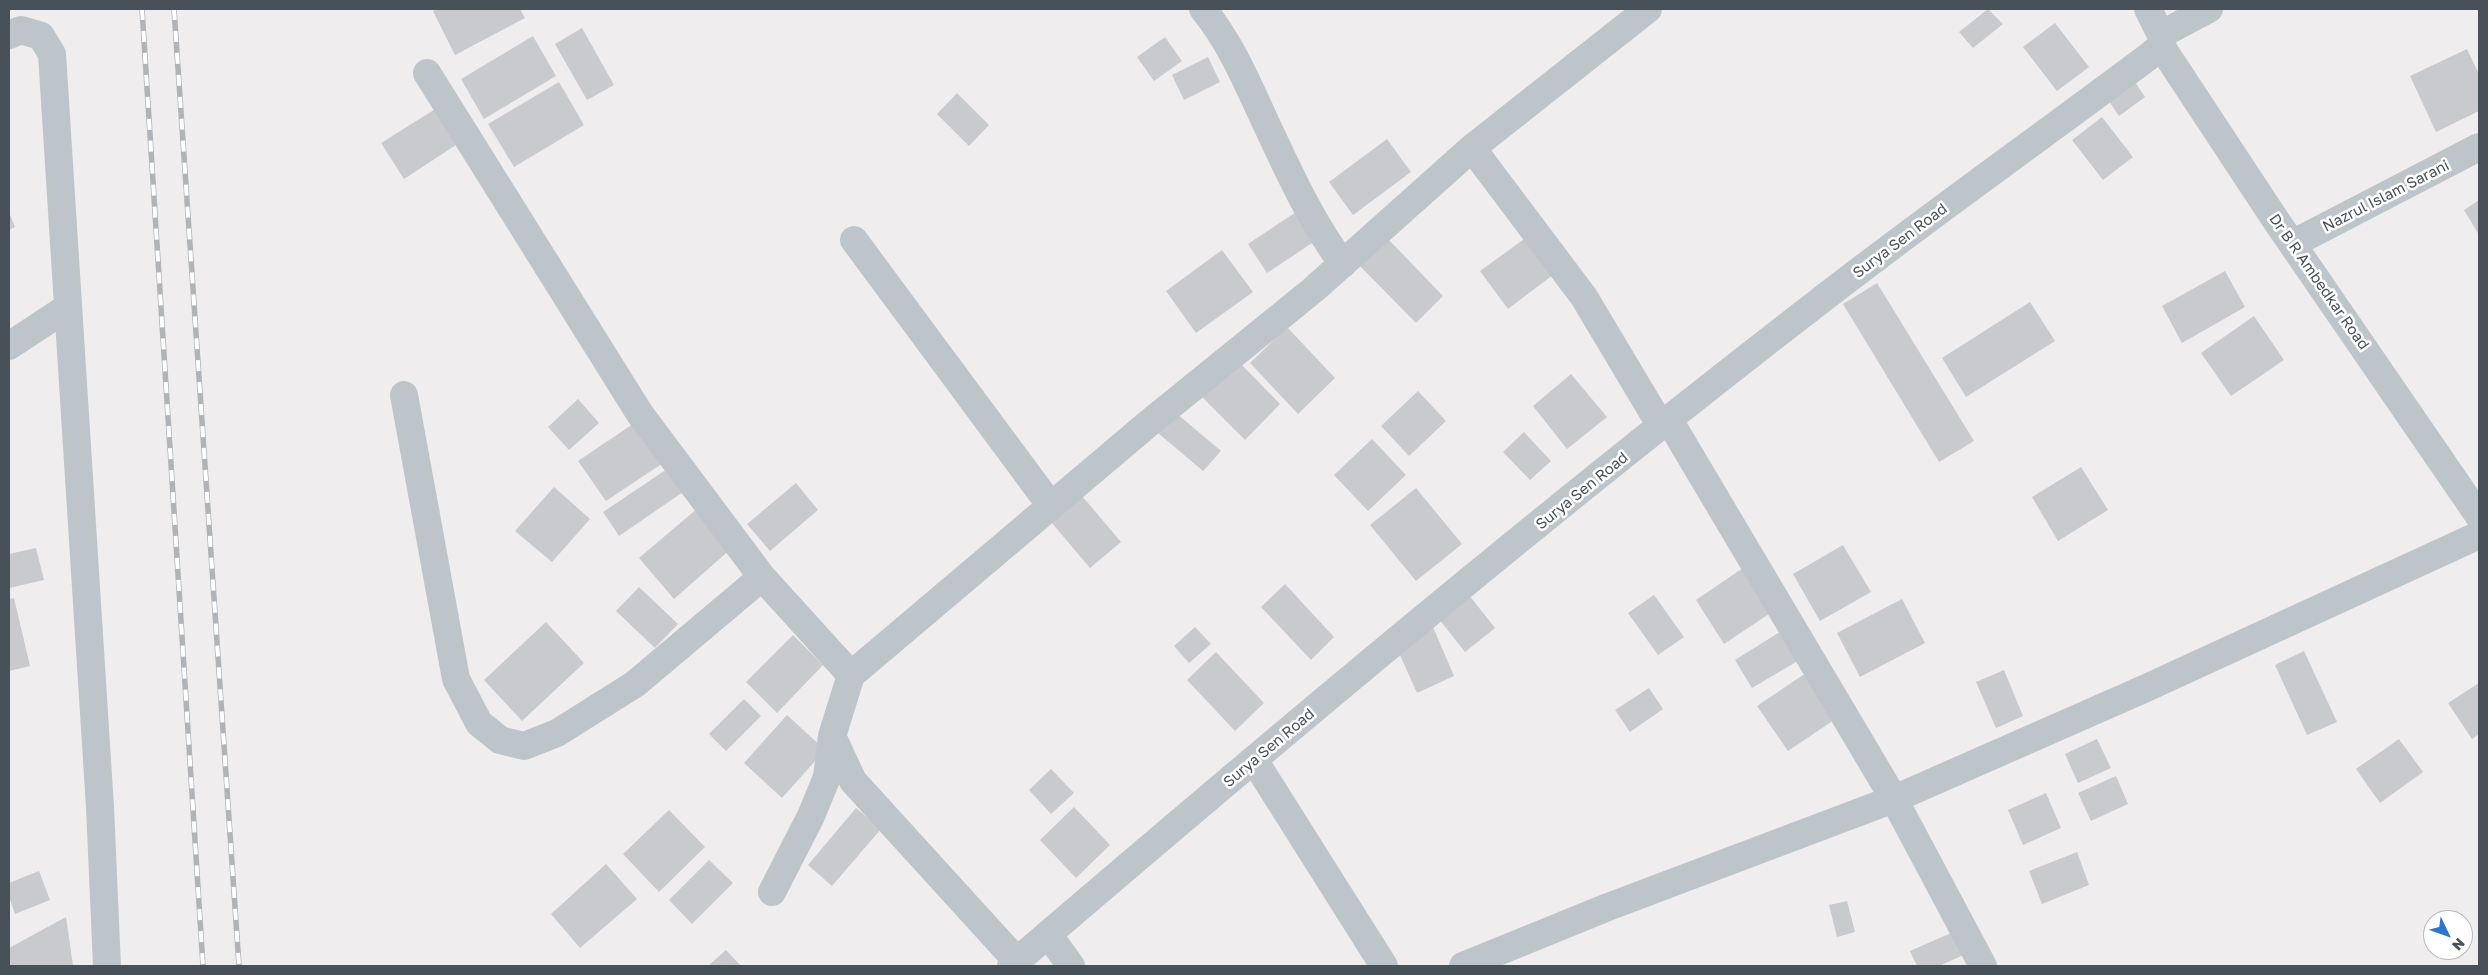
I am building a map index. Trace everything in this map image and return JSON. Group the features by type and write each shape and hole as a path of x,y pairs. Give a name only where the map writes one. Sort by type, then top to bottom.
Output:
{"street":[{"path":"1203,9 1232,50 1284,161 1329,246 1342,264"},
{"path":"772,892 811,816 827,776 832,736 851,675 1342,264 1472,148 1648,9"},
{"path":"2148,9 2162,40"},
{"name":"Surya Sen Road","path":"1014,964 1382,653 1665,423 1826,296 2162,40 2209,9"},
{"path":"9,35 21,30 41,36 52,54 100,807 107,966"},
{"name":"Dr B R Ambedkar Road","path":"2162,40 2292,244 2479,516"},
{"path":"428,73 640,414 762,577 851,675"},
{"name":"Nazrul Islam Sarani","path":"2292,244 2479,147"},
{"path":"1472,148 1584,297 1665,423 1894,799 1983,966"},
{"path":"854,240 1051,506"},
{"path":"9,346 68,307"},
{"path":"404,395 456,679 478,723 500,740 524,746 557,733 635,684 762,577"},
{"path":"1463,966 1608,907 1894,799 2144,689 2479,535"},
{"path":"832,736 853,781 1014,964"},
{"path":"1254,760 1384,966"},
{"path":"1048,934 1071,966"}],"building":[{"path":"438,9 520,9 525,18 455,55 433,11"},
{"path":"1988,9 2003,24 1973,48 1959,32"},
{"path":"2055,23 2089,67 2057,91 2023,47"},
{"path":"582,28 614,85 587,100 555,44"},
{"path":"533,36 556,76 484,119 461,79"},
{"path":"1165,37 1182,61 1154,81 1137,57"},
{"path":"2467,49 2479,74 2479,111 2436,132 2410,76"},
{"path":"1208,57 1220,82 1184,100 1172,75"},
{"path":"559,82 584,125 514,167 488,124"},
{"path":"2135,82 2145,97 2119,116 2108,100"},
{"path":"957,93 989,125 969,146 937,114"},
{"path":"437,108 459,143 404,179 381,143"},
{"path":"2102,117 2133,157 2103,180 2072,140"},
{"path":"1387,139 1411,172 1353,215 1329,182"},
{"path":"2479,200 2479,235 2464,210"},
{"path":"1299,210 1318,239 1267,273 1248,244"},
{"path":"9,212 15,227 9,230"},
{"path":"1531,234 1558,271 1508,309 1480,271"},
{"path":"1388,239 1443,296 1416,323 1360,266"},
{"path":"1222,250 1253,292 1196,333 1166,291"},
{"path":"2225,271 2245,307 2182,343 2162,306"},
{"path":"1877,283 1974,441 1939,462 1843,304"},
{"path":"2030,302 2055,341 1966,397 1942,358"},
{"path":"2254,316 2284,360 2231,396 2201,353"},
{"path":"1287,327 1335,378 1298,414 1250,363"},
{"path":"1238,361 1280,404 1245,440 1202,397"},
{"path":"1571,374 1607,417 1567,449 1533,406"},
{"path":"1418,391 1446,421 1409,456 1381,426"},
{"path":"578,399 599,423 569,450 548,427"},
{"path":"1176,413 1221,451 1203,471 1158,433"},
{"path":"636,422 663,463 606,501 578,461"},
{"path":"1524,432 1551,461 1530,480 1503,452"},
{"path":"1372,439 1406,475 1368,511 1334,475"},
{"path":"670,467 686,490 619,536 603,512"},
{"path":"2081,467 2108,510 2058,541 2032,497"},
{"path":"796,483 818,510 770,551 747,524"},
{"path":"554,487 590,519 552,562 515,531"},
{"path":"1416,488 1462,544 1416,581 1370,525"},
{"path":"1077,490 1121,542 1090,568 1046,516"},
{"path":"698,508 732,548 674,599 639,558"},
{"path":"1843,545 1871,592 1820,621 1793,574"},
{"path":"36,548 44,580 9,588 9,554"},
{"path":"1746,566 1775,610 1724,644 1696,600"},
{"path":"1285,584 1334,637 1311,660 1261,607"},
{"path":"639,587 678,624 655,648 616,611"},
{"path":"1469,595 1495,628 1465,652 1438,618"},
{"path":"1654,595 1684,637 1658,655 1628,613"},
{"path":"14,598 30,666 9,671 9,599"},
{"path":"1902,599 1925,643 1860,677 1837,633"},
{"path":"546,622 584,663 522,721 484,680"},
{"path":"1195,627 1211,644 1189,663 1174,646"},
{"path":"1433,627 1454,676 1417,693 1395,644"},
{"path":"1783,630 1801,659 1752,688 1735,660"},
{"path":"793,635 823,665 777,713 746,682"},
{"path":"2304,651 2337,722 2307,735 2275,665"},
{"path":"1216,652 1264,703 1235,731 1187,680"},
{"path":"2004,670 2023,716 1996,728 1976,682"},
{"path":"1809,671 1840,716 1788,751 1757,706"},
{"path":"2479,683 2479,734 2472,739 2448,703"},
{"path":"1649,688 1663,709 1630,732 1615,710"},
{"path":"744,699 761,716 726,751 709,734"},
{"path":"787,715 825,750 782,798 744,763"},
{"path":"2097,739 2111,768 2078,783 2065,754"},
{"path":"2399,739 2423,772 2380,803 2356,769"},
{"path":"1051,769 1074,793 1051,814 1029,790"},
{"path":"2116,776 2128,804 2091,821 2078,793"},
{"path":"2046,793 2061,828 2023,845 2008,810"},
{"path":"1074,807 1110,845 1076,878 1040,840"},
{"path":"856,808 881,829 832,886 808,865"},
{"path":"669,810 705,847 659,892 623,854"},
{"path":"2077,852 2089,885 2042,904 2029,871"},
{"path":"709,860 733,883 692,924 669,900"},
{"path":"606,864 637,899 580,948 551,914"},
{"path":"39,871 50,900 15,914 9,897 9,883"},
{"path":"1847,901 1855,932 1837,937 1829,905"},
{"path":"66,917 73,966 9,966 9,948"},
{"path":"1958,930 1968,953 1939,966 1917,966 1910,951"},
{"path":"726,950 741,966 708,966"}],"railway":[{"path":"142,9 203,966"},
{"path":"174,9 239,966"}]}
